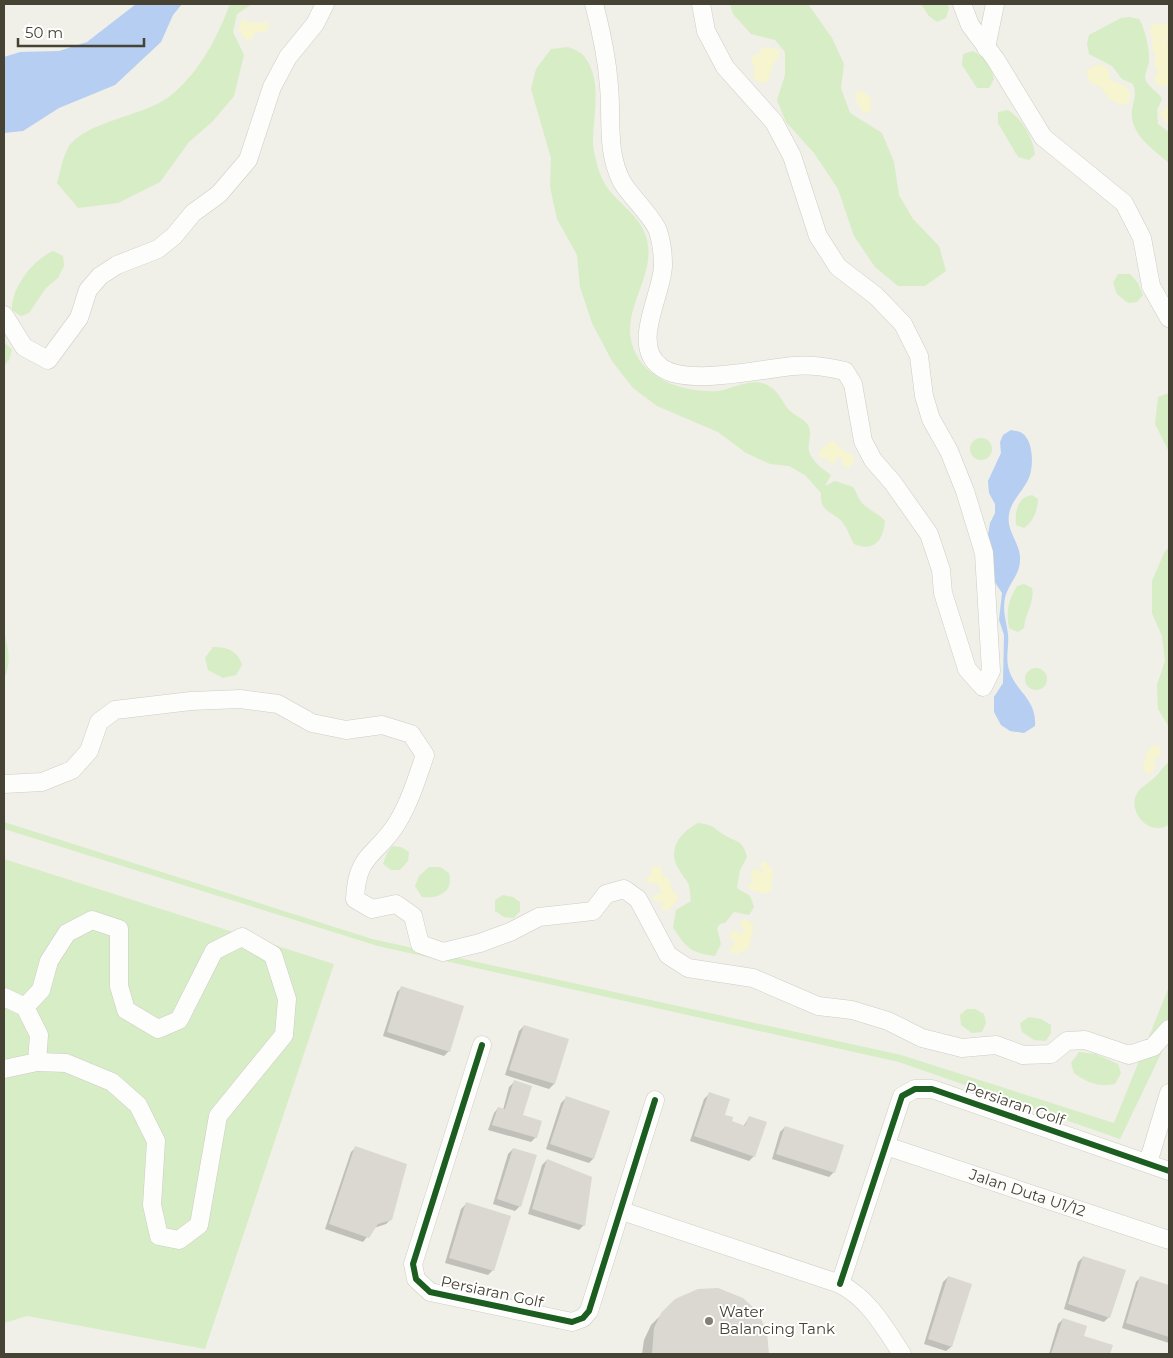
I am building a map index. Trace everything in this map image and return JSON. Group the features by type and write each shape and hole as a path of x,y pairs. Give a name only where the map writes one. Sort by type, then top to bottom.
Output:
{"street":[{"path":"4,314 8,325 24,347 48,360 79,318 88,290 100,276 117,265 158,248 174,236 193,213 219,194 248,160 272,87 288,57 315,24 325,4"},
{"path":"594,4 609,84 611,153 622,181 658,230 663,264 661,285 646,334 652,358 662,368 680,374 731,374 793,366 822,366 845,370 854,384 863,441 873,460 893,483 929,534 941,570 943,593 967,669 983,687 991,671 984,554 965,491 949,451 931,419 924,396 919,356 903,324 876,296 838,267 818,236 792,156 774,122 725,67 706,31 701,4"},
{"path":"962,4 970,25 1043,137 1124,203 1142,238 1151,286 1169,318"},
{"path":"986,48 995,4"},
{"path":"4,784 42,782 72,770 89,751 99,722 115,710 181,702 240,699 278,704 312,723 346,730 382,724 411,734 425,755 413,791 397,824 368,856 356,878 354,899 372,909 396,904 413,916 420,944 443,952 480,943 510,932 539,916 593,911 606,894 624,889 638,899 668,955 688,968 753,978 818,1006 852,1010 888,1021 922,1038 962,1048 996,1045 1023,1055 1051,1054 1067,1041 1085,1040 1129,1055 1153,1047 1169,1029"},
{"path":"4,1069 37,1062 66,1063 112,1082 138,1105 156,1142 152,1205 159,1236 179,1240 199,1226 218,1116 284,1034 287,999 274,955 242,937 214,951 179,1020 158,1029 126,1010 120,986 120,929 92,920 68,934 49,961 41,990 25,1007"},
{"path":"4,997 25,1007 39,1035 37,1062"},
{"name":"Persiaran Golf","path":"482,1045 413,1264 416,1279 430,1292 572,1322 583,1318 589,1311 622,1211 655,1100"},
{"name":"Persiaran Golf","path":"840,1284 902,1096 915,1089 932,1089 1169,1170"},
{"path":"1148,1164 1169,1093"},
{"name":"Jalan Duta U1/12","path":"886,1146 1169,1240"},
{"path":"622,1211 840,1284 855,1292 867,1303 902,1354"}],"shaded area":[{"path":"230,4 252,4 237,14 233,32 244,55 234,96 213,121 189,142 160,182 118,203 78,208 57,183 67,150 75,140 86,132 159,103 181,87 206,54"},
{"path":"730,4 808,4 832,38 844,64 841,88 850,113 882,133 894,162 899,195 913,219 939,246 946,271 925,286 898,286 875,267 854,236 838,189 814,153 786,122 777,100 785,75 785,52 775,40 751,34 733,14"},
{"path":"921,4 947,4 949,8 946,18 937,22 929,16"},
{"path":"1121,18 1139,19 1145,34 1149,62 1145,78 1162,99 1157,110 1158,124 1169,132 1169,163 1144,141 1134,127 1132,119 1135,95 1133,84 1122,79 1112,66 1089,54 1087,44 1089,35"},
{"path":"568,47 584,56 594,77 596,99 593,145 600,174 611,192 640,224 648,245 648,259 632,313 630,327 631,340 642,364 660,379 683,388 718,391 756,382 763,383 773,389 790,411 808,425 810,432 810,455 818,465 831,475 825,486 835,481 853,487 862,503 885,521 880,539 872,546 867,547 854,544 842,521 826,509 821,500 821,493 805,475 789,466 770,464 746,453 718,432 657,406 633,388 612,361 592,323 580,287 577,255 557,219 550,187 551,158 531,89 536,69 551,49"},
{"path":"973,51 985,59 991,70 994,79 989,88 977,88 962,65 963,54"},
{"path":"1008,110 1022,124 1032,141 1035,154 1029,160 1018,157 998,123 998,112"},
{"path":"53,251 63,256 64,266 58,278 46,288 29,313 21,316 12,310 15,293 19,284 38,261"},
{"path":"1118,274 1130,274 1138,283 1143,295 1137,302 1128,303 1117,294 1113,283"},
{"path":"4,342 12,350 9,360 4,366"},
{"path":"1169,393 1169,452 1155,424 1158,397"},
{"path":"981,438 989,441 992,449 989,457 981,460 973,457 970,449 973,441"},
{"path":"1032,495 1038,499 1034,515 1024,528 1016,525 1016,515 1020,502 1027,496"},
{"path":"1169,547 1169,727 1158,709 1157,685 1165,661 1162,636 1152,613 1152,581 1164,553"},
{"path":"1024,584 1032,588 1033,593 1024,628 1018,632 1009,628 1008,611 1010,601 1017,586"},
{"path":"4,633 7,645 8,668 4,679"},
{"path":"213,647 231,650 237,656 242,665 236,675 223,678 208,670 205,658"},
{"path":"1036,668 1044,671 1047,679 1044,687 1036,690 1028,687 1025,679 1028,671"},
{"path":"1169,762 1169,825 1161,828 1153,827 1143,822 1137,814 1135,798 1141,788 1153,779"},
{"path":"4,822 372,939 901,1055 1114,1123 1169,987 1169,1037 1120,1139 899,1062 378,946 4,829"},
{"path":"698,823 712,826 742,845 747,857 740,870 737,888 750,896 754,907 749,915 734,912 725,923 720,924 717,928 721,944 715,956 700,953 689,948 681,940 673,927 676,910 691,901 689,885 676,864 675,850 680,837"},
{"path":"392,846 401,847 409,852 408,861 400,870 391,870 383,864"},
{"path":"4,859 334,964 205,1349 27,1316 4,1323"},
{"path":"429,867 440,867 449,873 449,885 439,895 422,897 415,886 419,876"},
{"path":"503,895 513,897 520,902 520,911 514,918 504,917 495,911 495,900"},
{"path":"967,1009 975,1009 984,1014 986,1023 982,1032 972,1033 961,1025 960,1015"},
{"path":"1029,1017 1041,1019 1051,1025 1051,1033 1046,1041 1034,1040 1022,1032 1020,1023"},
{"path":"1079,1052 1096,1054 1118,1064 1121,1073 1115,1084 1103,1085 1093,1083 1074,1073 1071,1063"}],"sand":[{"path":"242,20 250,23 267,22 268,30 263,33 256,31 252,40 246,40 238,30"},
{"path":"1154,24 1166,24 1169,26 1167,43 1169,49 1169,86 1160,86 1155,83 1154,78 1158,71 1154,64 1156,56 1152,48 1153,39 1149,31"},
{"path":"766,47 780,50 768,82 761,82 757,81 753,76 755,69 751,63 753,56 759,54 761,49"},
{"path":"1099,64 1108,68 1110,80 1127,88 1131,95 1129,102 1123,105 1110,100 1101,87 1089,82 1086,70"},
{"path":"862,90 872,99 870,112 865,113 859,107 856,93"},
{"path":"1165,107 1169,107 1169,123 1164,121 1160,113"},
{"path":"833,441 844,451 853,455 854,462 849,468 842,466 842,459 839,457 836,458 834,464 828,462 828,459 819,457 819,451 829,442"},
{"path":"1152,745 1159,746 1161,753 1154,760 1155,768 1151,773 1147,774 1143,769 1147,752"},
{"path":"761,861 765,861 773,871 771,890 765,894 749,889 749,884 754,881 750,876 752,870 758,869 761,873 764,872 760,866"},
{"path":"654,866 661,867 663,876 670,880 672,891 677,894 678,900 669,910 660,909 664,903 653,900 654,895 662,893 657,883 647,883 647,877 651,875 651,869"},
{"path":"744,919 751,922 754,927 748,949 737,954 731,953 730,948 736,943 730,939 730,933 736,930 741,934 744,931 739,923"}],"water":[{"path":"136,4 182,4 173,15 161,42 115,85 59,108 23,131 4,133 4,57 20,52 59,51 87,42"},
{"path":"1011,430 1021,432 1026,437 1032,455 1030,475 1010,511 1009,524 1019,551 1020,560 1018,570 1005,598 1004,608 1008,635 1008,666 1015,682 1029,701 1035,716 1035,726 1024,733 1010,731 1001,725 994,712 994,697 1003,683 1004,635 999,620 1002,593 994,581 992,548 988,535 990,523 995,513 995,504 989,493 988,481 1001,453 1000,442 1003,435"}],"building":[{"path":"401,986 464,1006 450,1052 387,1032"},
{"path":"524,1025 569,1039 555,1084 509,1070"},
{"path":"514,1080 532,1086 523,1115 542,1121 537,1138 492,1125 498,1107 505,1109"},
{"path":"709,1092 730,1099 725,1115 733,1117 732,1121 745,1126 749,1116 767,1122 755,1157 694,1136"},
{"path":"566,1096 610,1111 594,1159 550,1144"},
{"path":"785,1126 844,1145 835,1173 776,1154"},
{"path":"355,1146 407,1164 392,1220 378,1224 369,1238 329,1224"},
{"path":"513,1148 537,1155 521,1207 497,1199"},
{"path":"547,1159 592,1177 585,1226 532,1209"},
{"path":"466,1202 511,1216 494,1271 449,1258"},
{"path":"1083,1256 1126,1270 1110,1318 1068,1304"},
{"path":"948,1276 972,1284 952,1347 928,1339"},
{"path":"1140,1276 1169,1285 1169,1337 1126,1323"},
{"name":"Water Balancing Tank","path":"718,1288 743,1298 758,1312 767,1333 769,1354 652,1354 654,1328 661,1313 675,1299 698,1289"},
{"path":"1063,1318 1087,1326 1084,1336 1113,1345 1110,1354 1051,1354"}],"cycle path":[{"path":"482,1045 413,1264 416,1279 430,1292 572,1322 583,1318 589,1311 655,1100"},
{"path":"840,1284 902,1096 915,1089 932,1089 1169,1171"}],"place":[{"name":"Water Balancing Tank","path":"709,1321"}]}
